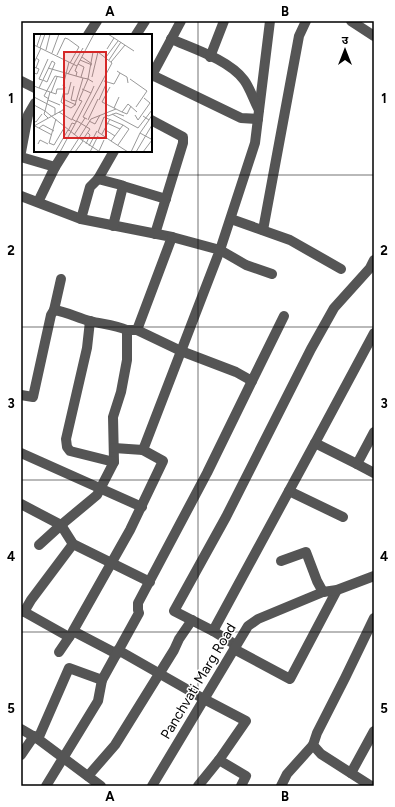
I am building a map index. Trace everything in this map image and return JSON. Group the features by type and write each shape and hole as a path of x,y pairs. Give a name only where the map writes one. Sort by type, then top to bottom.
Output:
{"street":[{"path":"89,34 97,21"},
{"path":"137,34 145,21"},
{"path":"152,74 181,21"},
{"path":"210,57 224,21"},
{"path":"143,450 155,423 220,250 255,143 270,21"},
{"path":"262,230 299,36 306,21"},
{"path":"352,21 374,36"},
{"path":"171,39 231,68 244,80 259,115"},
{"path":"152,76 241,118 259,115"},
{"path":"21,81 34,88"},
{"path":"21,152 28,115 34,105"},
{"path":"152,121 183,137 183,143 155,234"},
{"path":"38,202 55,167 64,152"},
{"path":"81,219 90,187 99,178 113,152"},
{"path":"21,157 55,167"},
{"path":"99,178 166,199"},
{"path":"113,226 122,186"},
{"path":"21,196 81,219 172,237 220,250 246,265 272,274"},
{"path":"230,219 290,240 341,269"},
{"path":"39,545 97,495 114,462 113,417 121,392 132,330 172,237"},
{"path":"337,590 290,678 235,647 213,631 174,611 226,517 311,349 334,308 373,266"},
{"path":"21,395 33,397 51,314 54,310 61,279"},
{"path":"54,310 90,321 132,330 236,372 252,381"},
{"path":"46,786 98,701 102,680 139,613 138,603 207,473 284,316"},
{"path":"90,321 86,348 66,439 67,447 70,451 114,462"},
{"path":"213,631 374,332"},
{"path":"357,464 374,432"},
{"path":"315,443 374,473"},
{"path":"59,652 112,563 142,507 163,461 143,450 114,448"},
{"path":"21,453 142,507"},
{"path":"289,491 343,517"},
{"path":"21,504 61,525 73,544 150,582"},
{"path":"73,544 23,611 71,634 118,652 246,721 219,760 198,786"},
{"path":"280,561 306,552 317,581 323,592"},
{"name":"Panchvati Marg Road","path":"152,786 248,626 253,622 323,592 337,590 374,576"},
{"path":"281,786 287,774 313,745 317,733 374,618"},
{"path":"88,776 115,745 174,650 178,639 192,620"},
{"path":"21,755 36,738 69,668 102,680"},
{"path":"21,729 36,738 101,786"},
{"path":"352,773 374,731"},
{"path":"313,745 321,754 371,786"},
{"path":"219,760 246,776 241,786"}]}
